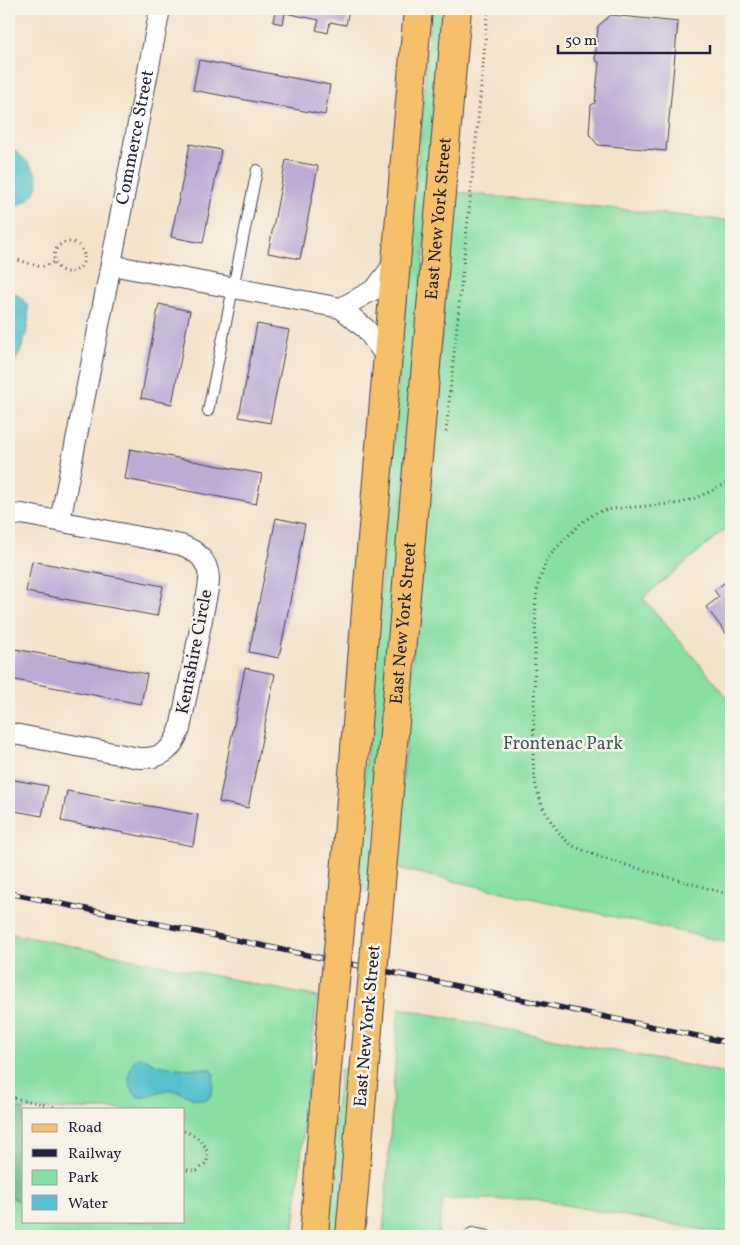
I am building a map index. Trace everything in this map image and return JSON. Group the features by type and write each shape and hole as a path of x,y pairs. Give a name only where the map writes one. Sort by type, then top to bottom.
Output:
{"main road":[{"name":"East New York Street","path":"314,1236 418,9"},
{"name":"East New York Street","path":"350,1236 457,9"}],"street":[{"name":"Commerce Street","path":"60,521 160,9"},
{"path":"341,308 375,289 397,259"},
{"path":"111,265 341,308 366,329 388,359"},
{"name":"Kentshire Circle","path":"9,516 22,514 181,545 199,555 206,565 209,577 180,729 176,741 169,750 158,756 139,758 9,733"}],"lane":[{"path":"208,410 257,170"},
{"path":"468,1236 472,1233 488,1236"}],"path":[{"path":"65,242 75,242 82,249 84,258 81,266 73,271 64,271 56,262 55,252 65,242"},
{"path":"9,258 41,267 56,262"},
{"path":"731,481 708,493 681,503 612,508 598,512 581,523 560,543 547,559 538,584 536,598 533,762 536,787 542,806 563,838 573,846 602,858 731,894"},
{"path":"9,1097 61,1108"},
{"path":"185,1131 194,1134 208,1152 207,1162 197,1171 185,1168"}],"green space":[{"path":"431,9 445,9 369,893 355,888"},
{"name":"Frontenac Park","path":"456,192 731,221 731,524 643,598 731,701 731,943 396,868 423,530"},
{"path":"9,933 317,997 293,1236 9,1236 9,1196 22,1202 22,1222 185,1222 185,1108 22,1109 9,1106"},
{"path":"399,1008 731,1074 731,1236 532,1199 443,1199 438,1236 383,1236"},
{"path":"340,1069 352,1072 338,1236 325,1236"},
{"path":"9,1106 22,1109 22,1202 9,1196"}],"water":[{"path":"9,145 32,167 38,184 36,190 27,200 9,209"},
{"path":"9,289 27,305 28,319 22,348 18,357 9,368"},
{"path":"141,1057 164,1066 210,1069 214,1073 212,1093 208,1099 202,1100 171,1090 165,1090 144,1097 136,1095 130,1086 129,1073 133,1062"}],"building":[{"path":"267,9 349,9 346,25 330,22 328,33 316,30 319,20 285,13 283,24 273,22 275,11"},
{"path":"611,15 678,22 666,151 598,145 589,134 591,105 595,103 599,62 595,60 598,26"},
{"path":"199,60 330,85 325,115 193,90"},
{"path":"190,144 221,150 203,243 171,237"},
{"path":"286,160 318,166 300,259 268,253"},
{"path":"159,304 190,311 172,404 141,398"},
{"path":"257,324 289,330 270,423 239,417"},
{"path":"130,449 262,474 256,504 125,479"},
{"path":"276,518 305,524 279,658 249,652"},
{"path":"32,561 163,586 157,616 26,592"},
{"path":"730,579 731,640 706,607 719,597 714,590"},
{"path":"15,649 147,674 141,704 10,679"},
{"path":"245,668 275,674 248,808 219,802"},
{"path":"9,779 48,786 42,816 9,810"},
{"path":"67,791 198,815 193,846 61,821"}],"railway":[{"path":"9,893 731,1043"}]}
